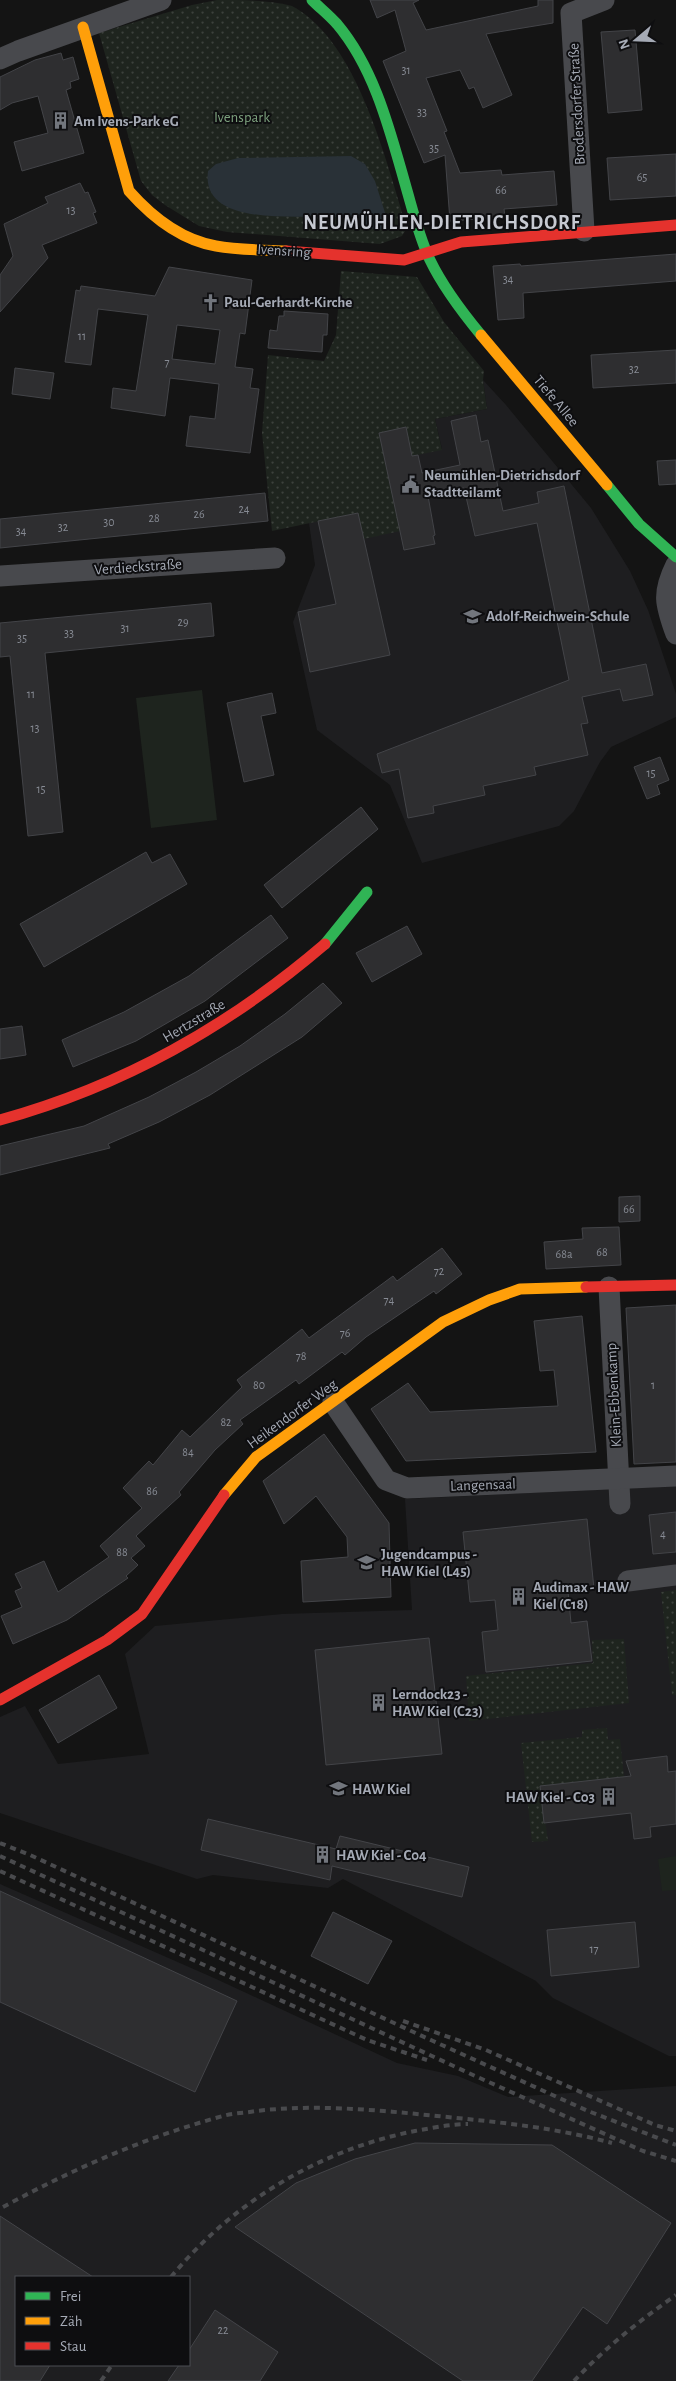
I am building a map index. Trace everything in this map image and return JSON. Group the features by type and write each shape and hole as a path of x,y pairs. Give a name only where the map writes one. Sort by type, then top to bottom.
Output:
{"street":[{"path":"0,60 18,51 161,0"},
{"path":"312,0 328,12 348,39 387,118 427,253"},
{"name":"Brodersdorfer Straße","path":"584,231 571,12 604,0"},
{"name":"Ivensring","path":"83,27 130,191 146,211 188,238 216,246 404,260 461,242 676,225"},
{"name":"Tiefe Allee","path":"427,253 470,322 638,524 676,558"},
{"name":"Verdieckstraße","path":"0,576 275,558"},
{"path":"676,565 666,585 667,605 676,634"},
{"name":"Hertzstraße","path":"0,1120 59,1103 106,1084 204,1034 252,1002 334,936 367,892"},
{"name":"Heikendorfer Weg","path":"0,1700 107,1640 142,1614 230,1486 256,1457 443,1322 489,1300 520,1289 676,1285"},
{"name":"Klein-Ebbenkamp","path":"609,1287 620,1504"},
{"name":"Langensaal","path":"334,1402 386,1480 407,1488 676,1476"},
{"path":"628,1580 676,1575"}],"shaded area":[{"path":"351,156 365,164 375,181 388,222 387,228 374,229 336,217 256,215 236,210 220,202 210,190 208,171 216,164 238,158"},
{"name":"Adolf-Reichwein-Schule","path":"483,380 591,508 630,571 648,610 676,694 676,717 611,747 600,762 574,811 559,826 422,863 390,785 317,730 293,622 315,565 309,523 358,513 400,531 379,433 442,449 435,419 487,409"},
{"name":"HAW Kiel","path":"676,1486 676,2056 669,2056 553,1998 536,1981 343,1879 328,1888 213,1875 197,1879 0,1813 0,1717 25,1706 58,1764 149,1754 125,1654 155,1626 282,1614 412,1610 405,1499"},
{"path":"0,1884 214,1978 397,2063 458,2076 508,2097 676,2086 676,2381 0,2381"}],"green space":[{"name":"Ivenspark","path":"217,0 265,1 292,6 315,23 335,46 352,74 379,138 407,228 402,236 380,244 227,232 199,226 152,195 141,181 99,33 192,5"},
{"path":"341,271 417,277 444,322 484,371 483,380 487,409 435,419 442,450 412,456 406,427 400,531 364,539 358,513 272,531 262,433 268,355 324,361 336,335"},
{"path":"202,690 217,820 151,828 136,698"},
{"path":"676,1590 676,1695 672,1695 661,1592"},
{"path":"624,1639 629,1703 469,1721 466,1676 593,1663 592,1640"},
{"path":"607,1728 608,1740 620,1739 624,1777 540,1786 548,1841 532,1842 521,1743 582,1737 582,1730"},
{"path":"676,1856 676,1890 662,1891 658,1859"}],"building":[{"path":"370,0 419,0 413,3 426,30 538,6 538,0 553,0 553,23 486,34 512,95 483,108 474,87 469,89 460,70 426,78 447,131 444,132 460,173 501,170 502,175 554,171 557,205 504,209 505,217 450,221 445,155 424,163 383,61 406,51 395,10 377,18"},
{"path":"635,30 642,110 608,113 601,32"},
{"name":"Am Ivens-Park eG","path":"61,53 63,60 73,57 79,79 70,82 71,88 66,90 84,153 22,171 14,142 48,133 38,96 12,103 0,110 0,77 35,60"},
{"path":"676,154 676,196 610,200 607,158"},
{"path":"80,183 85,193 88,192 96,212 93,213 97,223 42,245 48,258 0,312 0,275 13,256 4,224 48,203 45,197"},
{"path":"676,254 676,281 523,293 524,318 498,320 493,266 520,264 521,266"},
{"path":"169,267 252,280 245,334 240,333 235,367 253,369 250,388 259,389 250,453 186,446 190,416 215,419 219,384 170,378 165,416 111,408 113,388 136,391 148,315 98,309 91,365 65,362 76,290 80,291 81,286 155,296","holes":["177,325 220,330 215,364 172,359"]},
{"path":"284,311 328,314 327,335 323,335 322,352 268,348 270,330 277,331 279,316 284,316"},
{"path":"676,350 676,383 593,388 591,355"},
{"path":"15,368 54,373 50,399 12,394"},
{"path":"476,415 481,442 488,440 503,511 539,503 537,492 564,486 602,673 646,664 653,695 623,701 620,689 582,697 588,723 581,724 588,755 534,767 536,775 483,786 485,795 433,806 434,813 408,818 399,769 382,773 377,754 569,680 537,523 475,536 464,488 428,496 435,544 404,550 379,433 406,427 412,456 418,455 422,473 460,465 451,421"},
{"path":"676,460 676,484 659,485 657,461"},
{"path":"265,493 268,521 0,548 0,519"},
{"path":"358,513 390,655 310,672 298,612 336,604 318,521"},
{"path":"211,603 214,636 45,653 63,832 28,836 10,656 0,657 0,623"},
{"path":"272,693 276,713 261,716 274,775 244,782 227,703"},
{"path":"660,757 669,780 657,785 660,794 647,799 634,767"},
{"path":"361,807 378,829 282,908 264,885"},
{"path":"146,852 152,863 170,854 187,884 44,967 20,924"},
{"path":"271,915 288,938 205,1001 136,1041 73,1067 62,1040 124,1012 189,976"},
{"path":"407,926 422,954 372,982 356,953"},
{"path":"323,983 342,1003 302,1037 210,1095 159,1122 108,1144 110,1148 0,1175 0,1146 84,1126 149,1097 240,1046 285,1014"},
{"path":"22,1026 26,1055 0,1059 0,1029"},
{"path":"640,1196 640,1221 619,1222 619,1197"},
{"path":"619,1227 621,1265 546,1269 544,1242 583,1239 582,1228"},
{"path":"442,1248 462,1274 436,1294 434,1291 366,1337 345,1355 342,1352 299,1384 296,1380 240,1420 243,1424 215,1450 179,1492 181,1495 136,1536 145,1546 131,1558 138,1565 126,1576 128,1578 67,1620 13,1644 1,1616 22,1607 15,1591 22,1588 15,1574 44,1561 58,1592 109,1557 100,1546 142,1508 123,1488 149,1461 153,1465 182,1430 190,1437 242,1387 237,1380 302,1329 309,1338 393,1276 397,1281"},
{"path":"676,1305 676,1462 634,1464 626,1308"},
{"path":"582,1316 596,1452 406,1461 371,1409 408,1383 430,1412 558,1406 554,1370 540,1371 534,1321"},
{"path":"324,1434 389,1523 391,1597 303,1602 301,1561 348,1557 347,1537 316,1496 284,1524 263,1481"},
{"path":"676,1512 676,1552 653,1554 649,1515"},
{"name":"Audimax - HAW Kiel (C18)","path":"587,1519 594,1589 568,1592 571,1623 587,1621 592,1661 486,1672 482,1632 498,1630 495,1600 470,1602 463,1532"},
{"name":"Lerndock23 - HAW Kiel (C23)","path":"429,1638 442,1754 326,1765 315,1650"},
{"path":"99,1675 117,1708 58,1743 39,1710"},
{"name":"HAW Kiel - C03","path":"667,1756 668,1772 676,1771 676,1824 650,1827 651,1837 634,1839 631,1813 544,1823 540,1786 631,1776 626,1761"},
{"name":"HAW Kiel - C04","path":"208,1819 336,1849 340,1836 469,1867 462,1897 332,1866 330,1880 201,1850"},
{"path":"0,1891 237,2001 195,2092 0,2002"},
{"path":"333,1912 392,1941 368,1984 311,1956"},
{"path":"635,1922 639,1967 551,1976 547,1930"},
{"path":"415,2143 552,2145 671,2223 607,2324 583,2307 532,2381 463,2381 235,2227 296,2183 355,2159"},
{"path":"0,2216 91,2276 15,2276 15,2366 49,2366 40,2381 0,2381"},
{"path":"215,2310 278,2352 260,2381 168,2381 178,2366 190,2366 190,2348"}],"railway":[{"path":"0,1843 30,1855 588,2111 676,2145"},
{"path":"0,1856 473,2075 643,2151 676,2161"},
{"path":"0,1871 367,2040 427,2060"},
{"path":"403,2021 486,2050 655,2125 676,2131"},
{"path":"3,2207 83,2167 138,2144 194,2124 231,2114 256,2111 324,2108 392,2112 525,2126 590,2137 612,2143"},
{"path":"172,2276 195,2250 250,2203 280,2183 312,2166 345,2151 379,2140 434,2127 468,2124"},
{"path":"574,2381 623,2335 676,2295"},
{"path":"101,2381 111,2366"}],"traffic: fast":[{"path":"312,0 337,24 362,61 380,101 416,224 426,251 447,290 481,335"},
{"path":"607,485 639,524 676,557"},
{"path":"325,944 367,892"}],"traffic: slow":[{"path":"83,27 129,191 157,218 191,239 216,246 286,251"},
{"path":"481,335 607,485"},
{"path":"224,1495 256,1457 443,1322 489,1300 520,1289 586,1287"}],"traffic: jam":[{"path":"286,251 404,260 461,242 676,225"},
{"path":"0,1120 89,1090 172,1050 251,1002 325,944"},
{"path":"586,1287 676,1285"},
{"path":"0,1700 107,1640 142,1614 224,1495"}],"place":[{"name":"Am Ivens-Park eG","path":"60,121"},
{"name":"Paul-Gerhardt-Kirche","path":"210,302"},
{"name":"Neumühlen-Dietrichsdorf Stadtteilamt","path":"410,484"},
{"name":"Adolf-Reichwein-Schule","path":"472,616"},
{"name":"Jugendcampus - HAW Kiel (L45)","path":"367,1563"},
{"name":"Audimax - HAW Kiel (C18)","path":"519,1596"},
{"name":"Lerndock23 - HAW Kiel (C23)","path":"378,1703"},
{"name":"HAW Kiel","path":"338,1789"},
{"name":"HAW Kiel - C03","path":"609,1797"},
{"name":"HAW Kiel - C04","path":"322,1855"}],"district":[{"name":"NEUMÜHLEN-DIETRICHSDORF","path":"442,223"}]}
